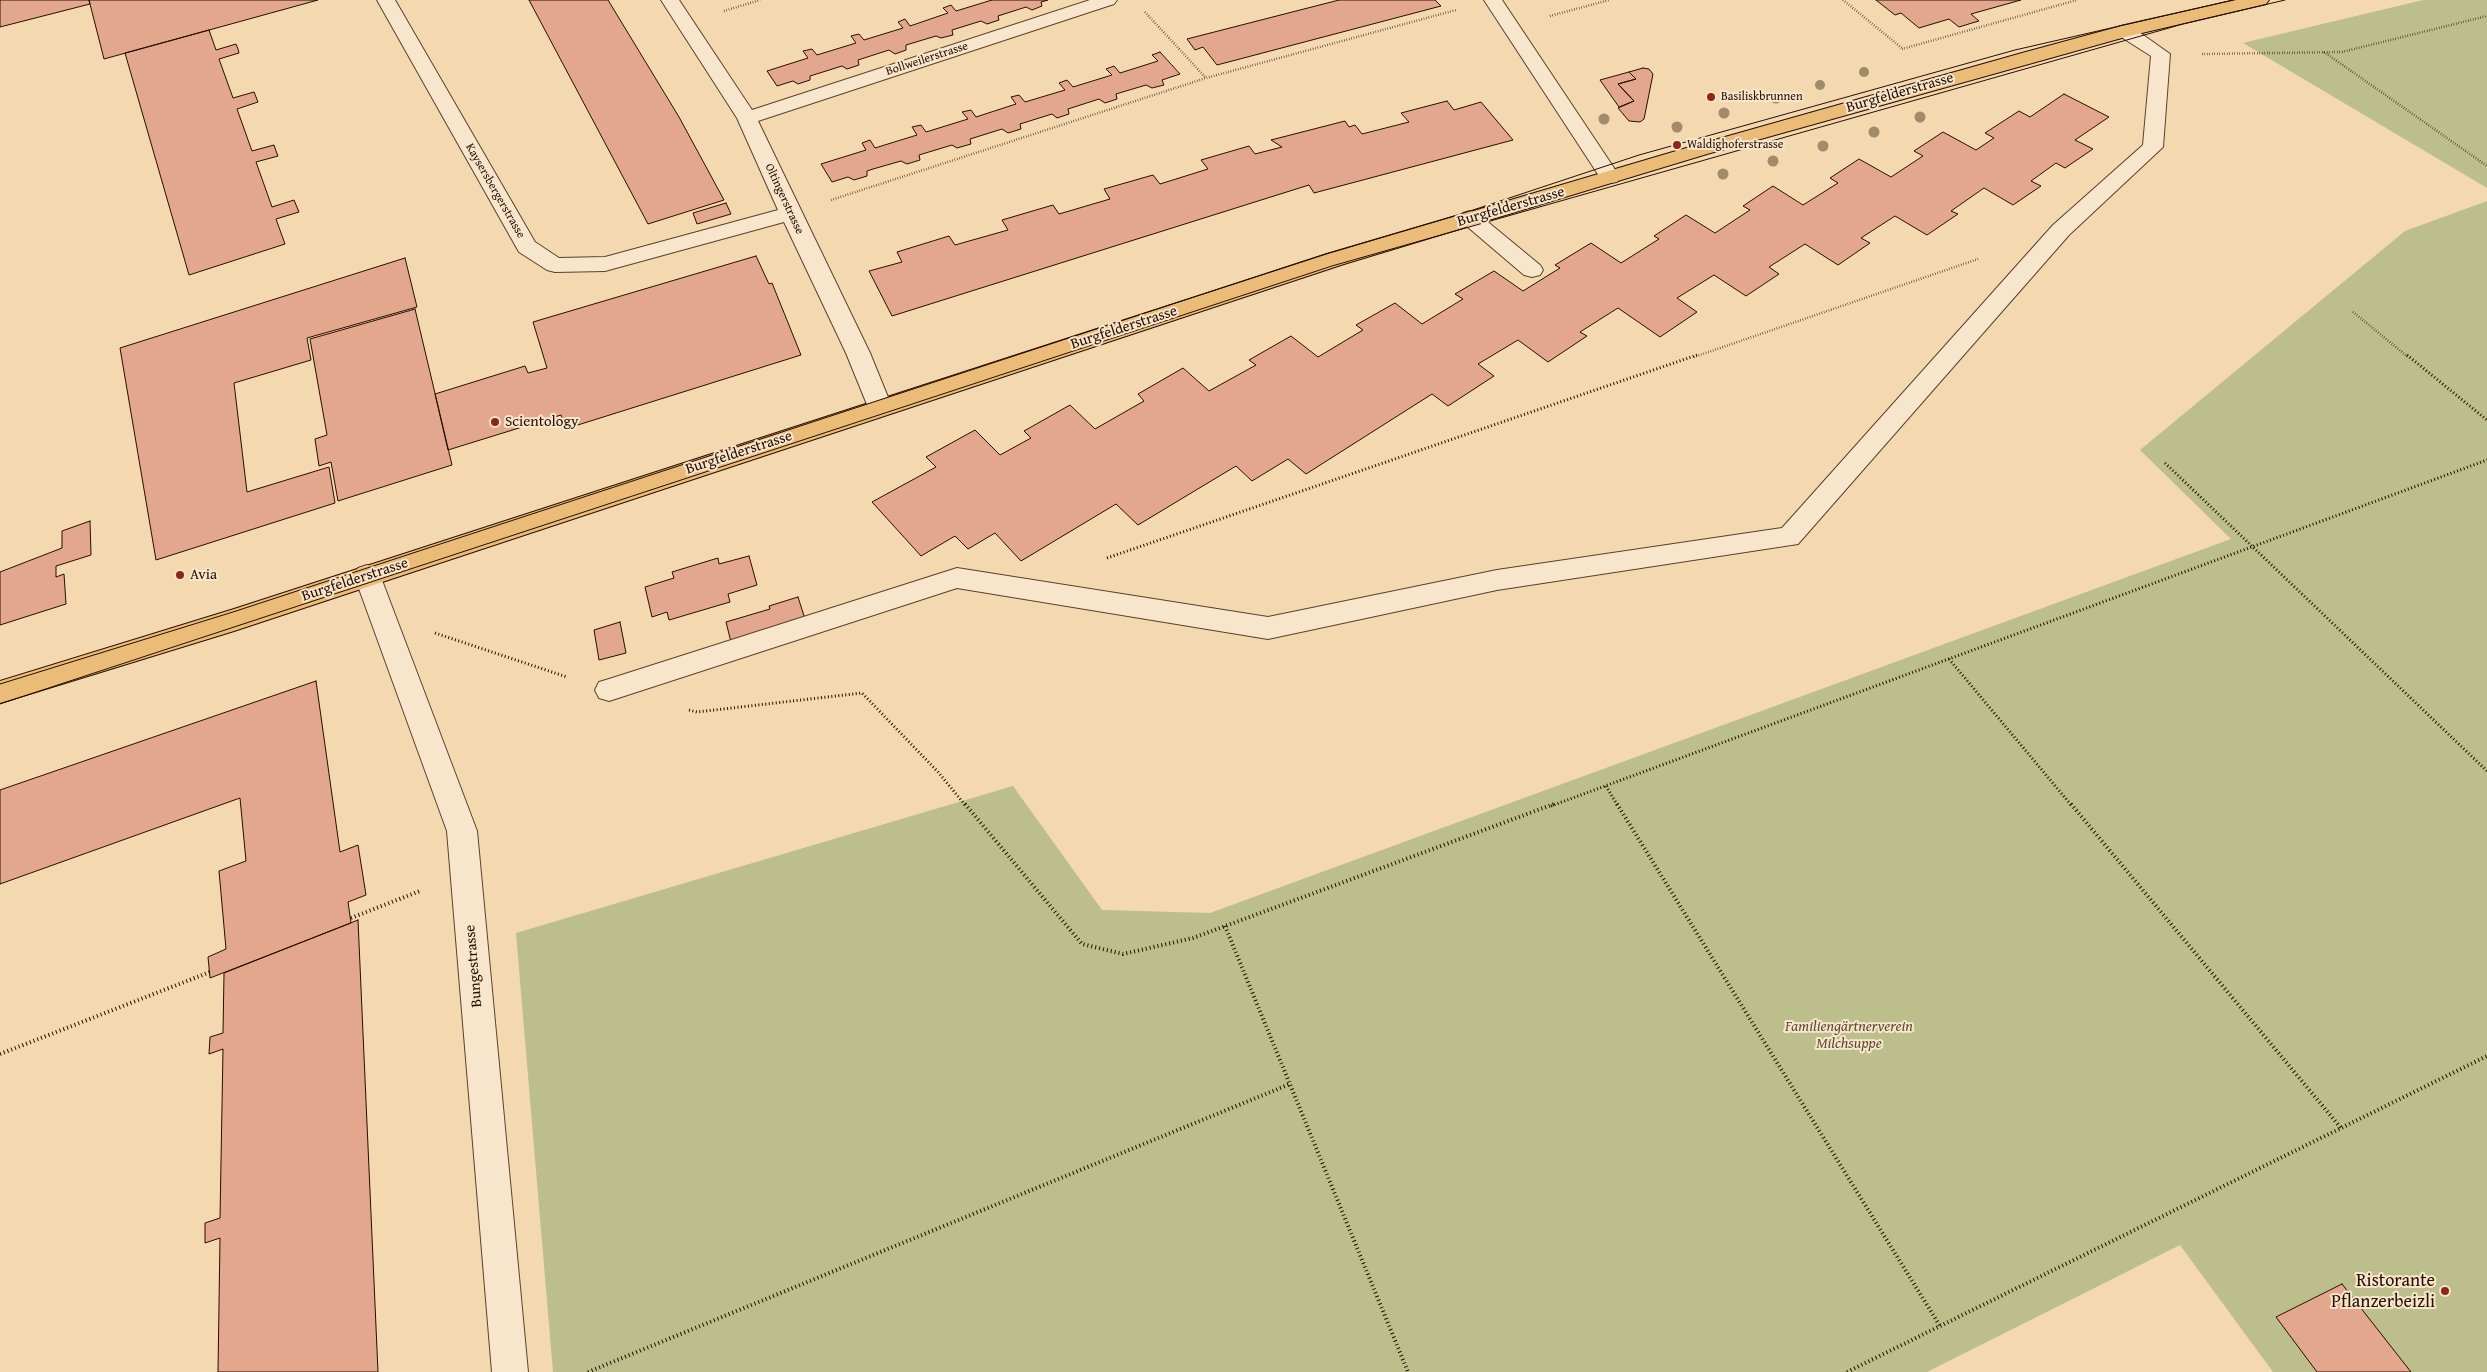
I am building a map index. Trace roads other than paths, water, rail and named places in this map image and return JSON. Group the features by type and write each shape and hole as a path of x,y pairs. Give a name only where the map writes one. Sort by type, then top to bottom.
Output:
{"main road":[{"name":"Burgfelderstrasse","path":"0,692 234,620 1326,262 1700,150 2125,31 2260,0"}],"street":[{"name":"Kaysersbergerstrasse","path":"386,0 527,247 555,265 605,264 790,213"},
{"name":"Oltingerstrasse","path":"670,0 747,118 790,213 858,354 880,407"},
{"name":"Bollweilerstrasse","path":"747,118 1108,0"},
{"path":"1493,0 1610,178"},
{"path":"609,690 957,578 1268,628 1497,580 1790,537 2061,230 2153,147 2161,54 2125,31"},
{"path":"1470,218 1532,270"},
{"name":"Bungestrasse","path":"368,575 462,831 510,1372"}],"tram line":[{"path":"0,684 233,612 1325,254 1464,213 1639,155 2015,50 2233,0"},
{"path":"0,704 1332,266 2183,24 2285,0"}],"place":[{"name":"Basiliskbrunnen","path":"1711,97"},
{"name":"Waldighoferstrasse","path":"1677,145"},
{"name":"Scientology","path":"495,422"},
{"name":"Avia","path":"180,575"},
{"name":"Ristorante Pflanzerbeizli","path":"2445,1291"}],"park label":[{"name":"Familiengärtnerverein Milchsuppe","path":"1849,1036"}]}
